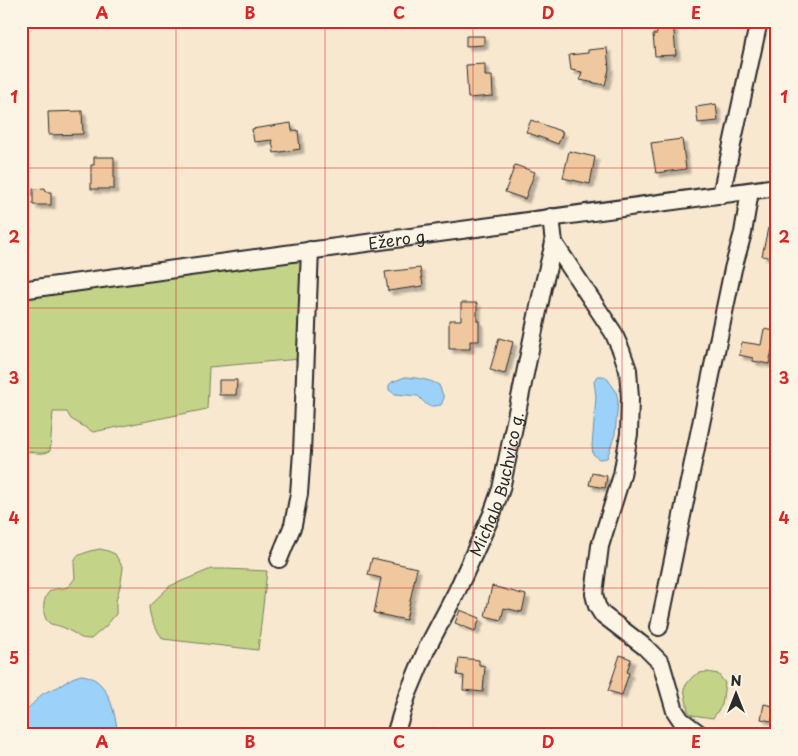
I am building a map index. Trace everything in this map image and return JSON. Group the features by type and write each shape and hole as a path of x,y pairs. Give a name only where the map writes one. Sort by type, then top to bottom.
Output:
{"street":[{"path":"721,194 759,21"},
{"name":"Ežero g.","path":"21,290 777,187"},
{"path":"701,735 681,720 675,711 660,663 658,628 733,269 743,233 750,191"},
{"name":"Michalo Buchvico g.","path":"395,735 407,696 427,648 456,593 501,489 554,243 551,218"},
{"path":"554,243 613,332 622,350 628,370 630,398 629,434 622,475 600,546 594,594 596,606 602,614 645,647 660,663"},
{"path":"279,559 293,525 299,494 310,250"},
{"path":"645,647 658,628"}],"green space":[{"path":"302,257 299,359 209,367 207,409 93,432 71,419 67,412 53,412 50,451 40,453 21,451 21,297"},
{"path":"100,549 115,554 123,568 116,601 116,614 91,639 79,637 65,628 51,624 45,618 45,599 49,592 67,587 75,578 74,563 77,556"},
{"path":"211,569 267,571 258,650 163,639 155,627 150,616 149,606 170,586"},
{"path":"707,672 718,674 725,683 722,705 713,718 692,715 688,711 684,688 693,676"}],"water":[{"path":"597,376 606,377 616,391 618,401 615,434 607,458 599,459 593,454 592,446 596,397 594,381"},
{"path":"405,377 427,380 439,385 444,398 441,405 428,405 418,396 395,394 389,390 389,385 392,382"},
{"path":"82,675 99,683 109,698 118,735 21,735 21,711 29,707 44,693 72,678"},
{"path":"432,728 441,729 448,735 408,735 413,733"}],"building":[{"path":"656,21 673,21 676,55 655,56 653,34 657,34"},
{"path":"466,36 484,36 484,45 466,46"},
{"path":"607,48 609,69 605,85 580,80 582,72 571,70 569,55"},
{"path":"485,64 485,76 492,76 493,96 468,98 466,65"},
{"path":"716,104 718,121 698,123 696,107"},
{"path":"82,111 83,134 49,135 48,112"},
{"path":"531,120 563,132 558,144 526,132"},
{"path":"291,123 292,131 298,130 300,149 274,153 272,140 254,142 252,129"},
{"path":"682,139 686,169 656,173 651,143"},
{"path":"569,151 595,157 590,184 563,178"},
{"path":"94,157 114,157 114,189 91,189 91,165 94,165"},
{"path":"515,165 535,172 525,199 505,192"},
{"path":"45,188 46,192 51,192 51,205 33,205 33,189"},
{"path":"768,228 777,230 777,259 762,256"},
{"path":"420,268 423,286 388,291 385,272"},
{"path":"461,303 477,303 479,341 470,341 470,349 449,349 449,320 461,320"},
{"path":"764,329 776,331 769,364 753,361 753,358 739,355 742,342 761,345"},
{"path":"499,338 513,342 505,374 490,370"},
{"path":"219,380 237,380 236,395 219,395"},
{"path":"592,473 607,476 605,488 589,485"},
{"path":"372,558 417,568 406,620 374,613 381,578 368,575"},
{"path":"492,586 526,595 522,612 504,608 501,620 485,616"},
{"path":"460,610 480,618 475,631 455,623"},
{"path":"620,655 631,659 622,695 608,691"},
{"path":"459,658 479,660 479,665 485,666 483,692 463,690 464,676 457,675"},
{"path":"764,704 777,707 777,720 761,719"}]}
